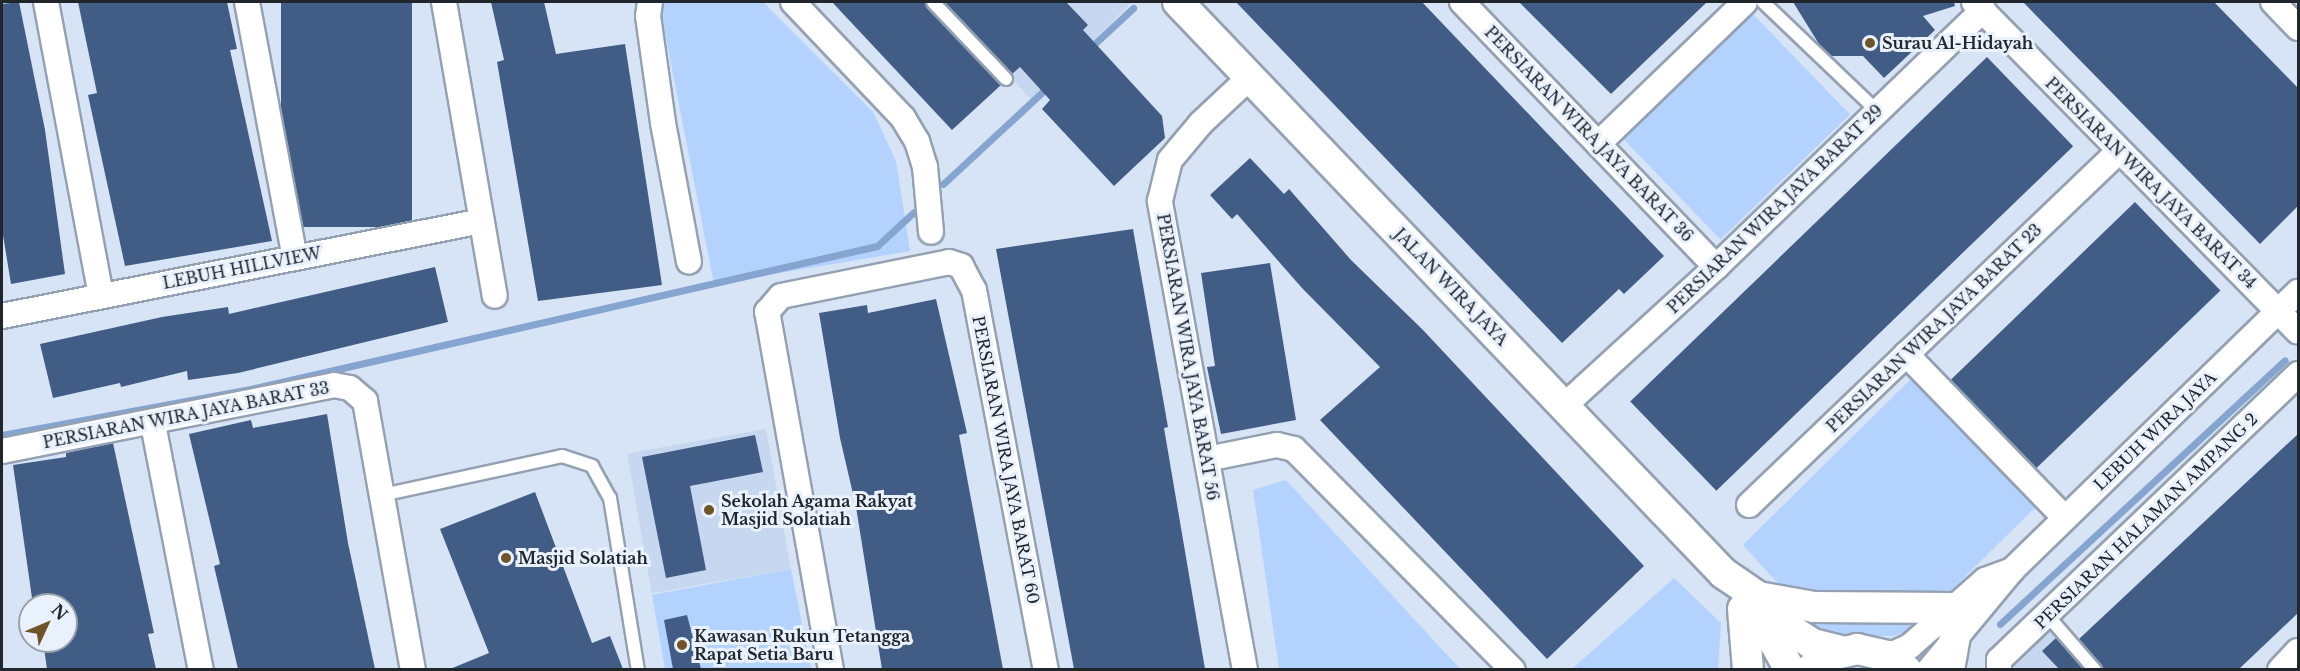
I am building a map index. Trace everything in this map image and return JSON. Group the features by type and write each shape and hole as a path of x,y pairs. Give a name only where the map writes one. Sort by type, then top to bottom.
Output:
{"street":[{"path":"46,2 100,295"},
{"path":"246,2 295,258"},
{"path":"444,2 495,296"},
{"path":"650,2 648,16 663,123 689,262"},
{"path":"793,2 903,118 925,167 931,232"},
{"name":"JALAN WIRA JAYA","path":"1178,2 1565,405 1751,603 1790,669"},
{"name":"PERSIARAN WIRA JAYA BARAT 36","path":"1462,2 1716,267"},
{"path":"1598,144 1745,2"},
{"path":"2273,2 2298,28"},
{"name":"PERSIARAN WIRA JAYA BARAT 29","path":"1565,405 1716,267 1878,111 1979,6"},
{"name":"PERSIARAN WIRA JAYA BARAT 34","path":"1979,6 2118,152 2298,332"},
{"name":"PERSIARAN WIRA JAYA BARAT 56","path":"1245,669 1160,201 1162,180 1170,160 1184,142 1250,77"},
{"name":"PERSIARAN WIRA JAYA BARAT 23","path":"1749,505 2118,152"},
{"name":"LEBUH HILLVIEW","path":"2,316 482,221"},
{"name":"PERSIARAN WIRA JAYA BARAT 60","path":"831,669 767,312 781,296 949,262 961,266 974,290 1046,669"},
{"name":"LEBUH WIRA JAYA","path":"1929,669 1954,623 1985,580 2012,570 2298,292"},
{"path":"1906,354 2065,518"},
{"name":"PERSIARAN HALAMAN AMPANG 2","path":"1999,669 1999,660 2048,616 2298,374"},
{"name":"PERSIARAN WIRA JAYA BARAT 33","path":"2,451 153,424 334,385 350,388 365,402 382,495"},
{"path":"153,424 201,669"},
{"path":"1207,459 1277,446 1294,449 1513,669"},
{"path":"382,495 413,669"},
{"path":"1748,669 1751,603 1814,607 1954,623 1949,669"},
{"name":"JALAN WIRA JAYA","path":"1751,603 1813,644 1842,651 1857,649 1897,663"},
{"name":"LEBUH WIRA JAYA","path":"1897,663 1910,645 1954,623"},
{"path":"1810,669 1842,651"},
{"path":"2280,669 2298,651"}],"lane":[{"path":"933,2 1006,79"},
{"path":"1763,2 1878,111"},
{"path":"382,495 562,456 592,466 609,498 638,669"},
{"path":"2048,616 2096,669"}],"shaded area":[{"path":"659,2 763,2 873,112 896,161 910,251 714,284"},
{"path":"938,2 1132,2 1033,101"},
{"path":"1752,13 1850,114 1720,239 1623,138"},
{"path":"1917,373 2042,501 1941,600 1782,588 1743,545"},
{"name":"Sekolah Agama Rakyat Masjid Solatiah","path":"766,429 791,569 652,593 627,453"},
{"path":"1286,480 1460,669 1279,669 1253,490"},
{"path":"791,569 811,669 665,669 652,595"},
{"path":"1674,578 1721,623 1718,669 1572,669"},
{"path":"1783,610 1929,619 1909,632 1892,636 1829,637"},
{"path":"2048,616 2101,669 1999,669"}],"building":[{"path":"19,2 45,130 65,274 11,284 2,229 2,4"},
{"path":"78,2 227,2 237,49 230,50 272,241 125,266 88,95 97,93"},
{"path":"281,2 412,2 412,227 281,227"},
{"path":"491,2 544,2 556,54 625,44 662,285 538,301 497,62 504,60"},
{"path":"832,2 925,2 1001,85 952,130"},
{"path":"944,2 1066,2 1088,25 1083,30 1162,116 1165,138 1114,186 1042,109 1050,100 1020,67 1012,74"},
{"path":"1236,2 1422,2 1664,256 1624,294 1619,289 1562,343"},
{"path":"1519,2 1707,2 1611,94"},
{"name":"Surau Al-Hidayah","path":"1793,2 1954,2 1955,6 1923,16 1935,30 1884,78 1863,56 1831,56 1819,44"},
{"path":"2023,2 2214,2 2298,88 2298,206 2260,244"},
{"path":"1987,57 2073,146 1716,491 1630,402"},
{"path":"1250,158 1284,194 1289,189 1351,260 1423,330 1644,566 1547,659 1320,420 1380,367 1302,288 1237,214 1232,219 1210,195"},
{"path":"2135,202 2220,290 2036,468 1951,380"},
{"path":"1133,229 1168,427 1164,428 1205,669 1074,669 996,249"},
{"path":"1270,263 1296,420 1221,434 1207,367 1215,366 1201,273"},
{"path":"435,267 448,322 238,373 188,380 187,371 121,387 120,383 53,398 40,344 162,317 228,307 229,314"},
{"path":"936,299 967,433 959,435 1003,669 882,669 856,507 840,438 819,313 867,305 868,313"},
{"path":"327,414 348,543 375,669 238,669 214,566 220,564 189,434 251,420 253,428"},
{"path":"2298,434 2298,613 2239,669 2103,669 2079,639"},
{"path":"755,435 763,472 690,486 706,570 666,578 642,457"},
{"path":"113,443 154,633 148,634 156,669 47,669 45,653 78,653 78,593 31,593 13,465 66,457 66,453"},
{"path":"535,492 592,643 610,636 623,669 450,669 489,653 440,529"},
{"name":"Kawasan Rukun Tetangga Rapat Setia Baru","path":"687,615 701,669 673,669 664,620"},
{"path":"2056,638 2084,669 2059,669 2042,651"}],"waterway":[{"path":"1090,48 1133,8"},
{"path":"943,184 1049,86"},
{"path":"2,435 255,388 877,246 914,212"},
{"path":"2000,624 2285,360"}],"place":[{"name":"Surau Al-Hidayah","path":"1870,43"},
{"name":"Sekolah Agama Rakyat Masjid Solatiah","path":"709,510"},
{"name":"Masjid Solatiah","path":"506,558"},
{"name":"Kawasan Rukun Tetangga Rapat Setia Baru","path":"682,645"}]}
